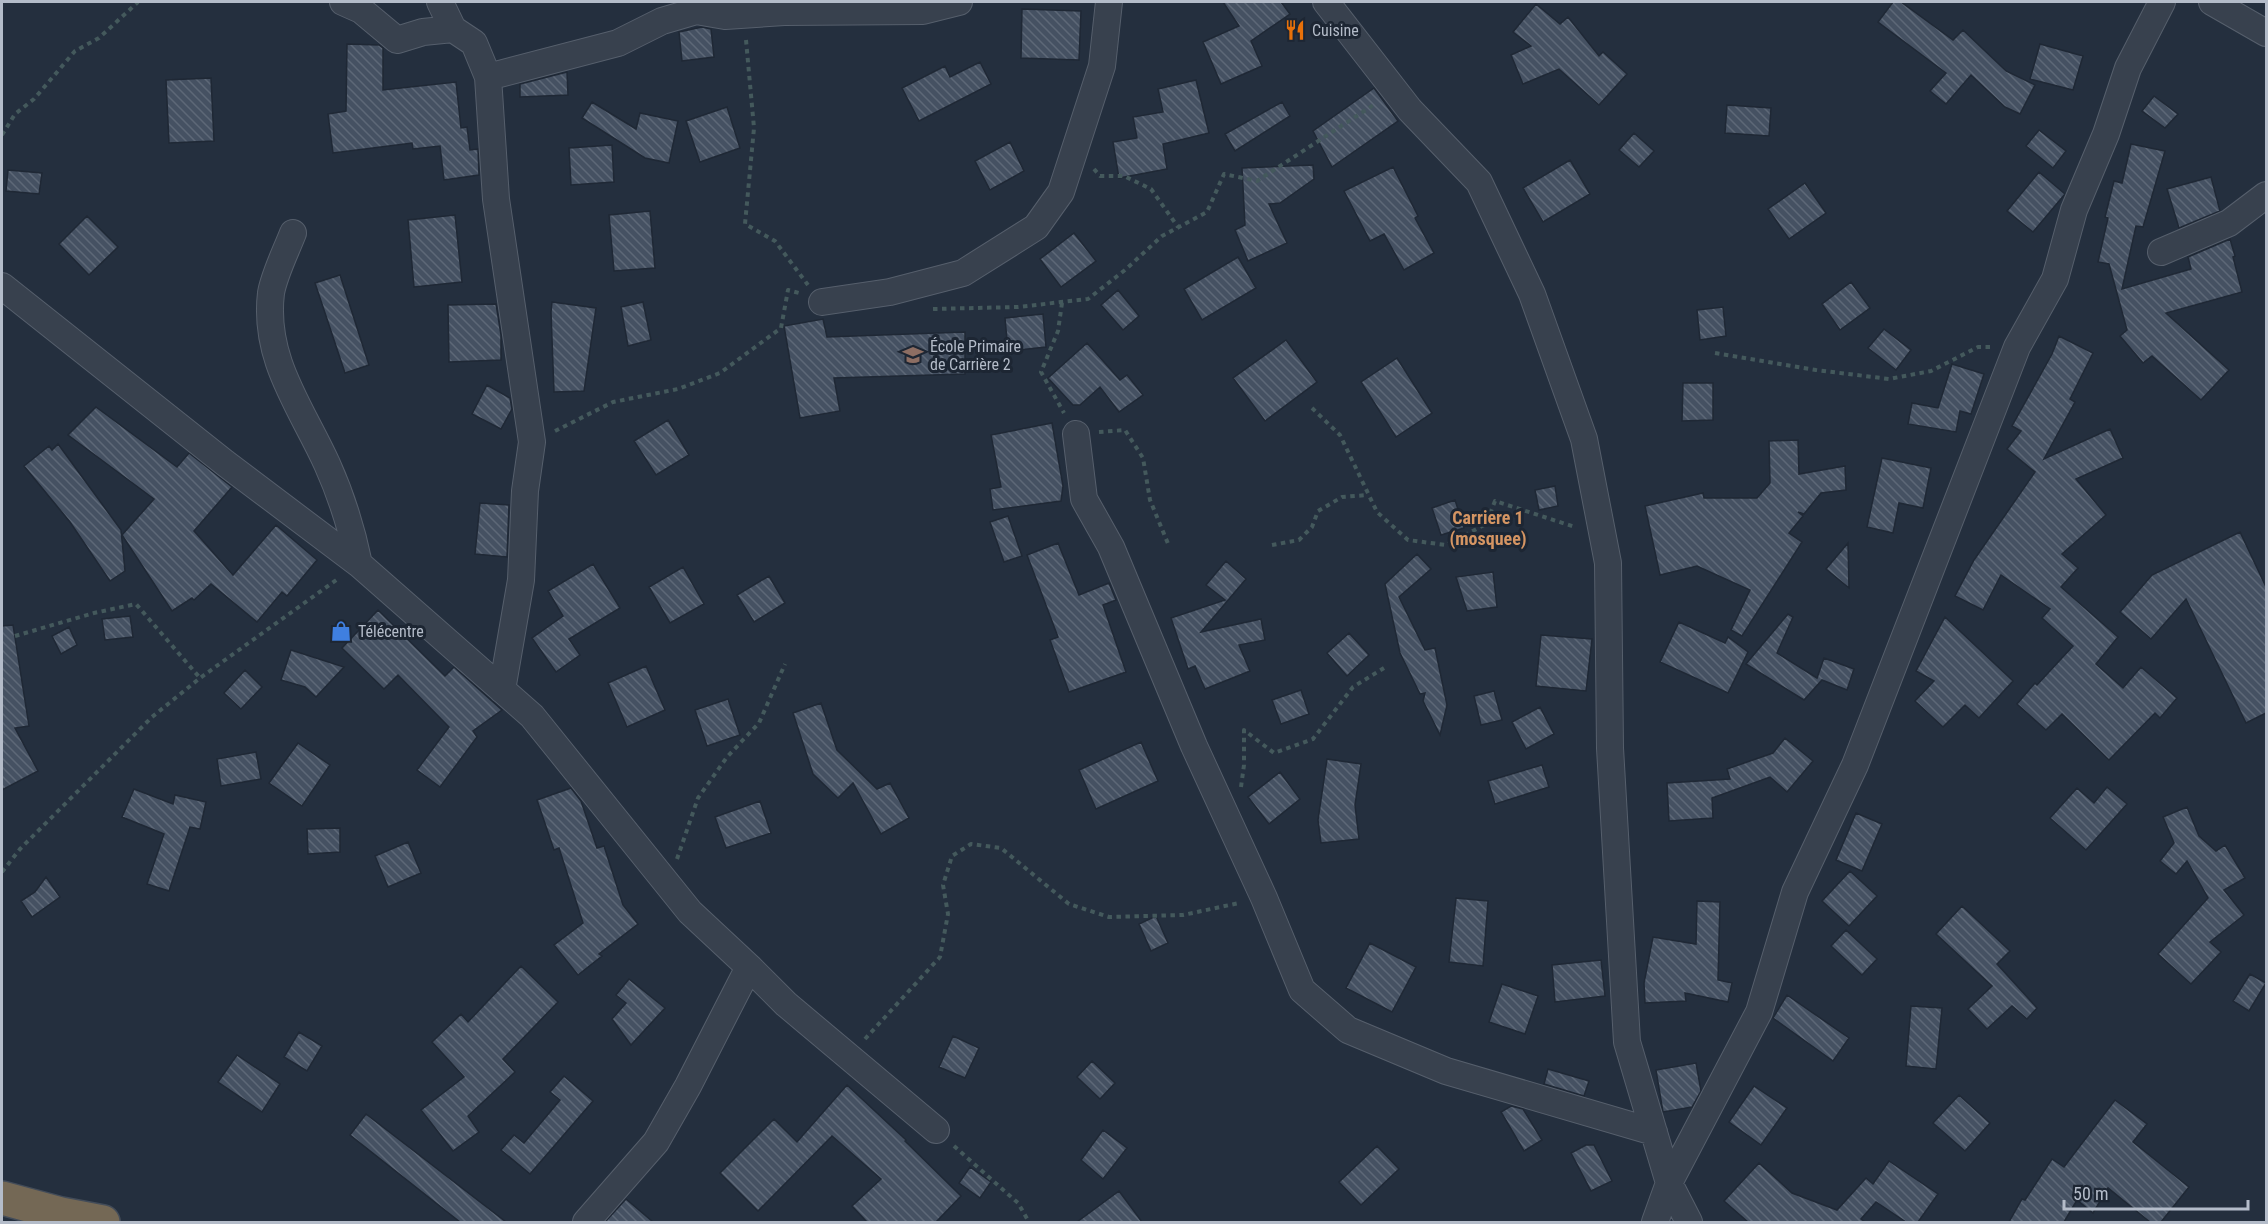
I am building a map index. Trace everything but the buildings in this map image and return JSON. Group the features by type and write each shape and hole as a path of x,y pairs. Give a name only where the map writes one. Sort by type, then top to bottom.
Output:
{"highway":[{"path":"2,1198 59,1218 103,1222"}],"street":[{"path":"344,2 361,10 397,40 423,32 453,29"},
{"path":"440,2 453,29 474,43 488,77 496,199 532,442 525,491 521,580 502,690"},
{"path":"488,77 618,43 662,21 696,11 725,16 784,12 923,11 959,2"},
{"path":"822,302 890,292 963,273 1036,226 1061,192 1102,66 1109,2"},
{"path":"1326,2 1410,110 1479,182 1532,294 1584,439 1608,563 1610,748 1627,1042 1669,1183 1689,1222"},
{"path":"1655,1222 1669,1183 1759,1012 1795,892 1855,765 2017,347 2055,279 2074,210 2106,134 2128,68 2162,2"},
{"path":"2212,2 2266,33"},
{"path":"2161,252 2229,223 2266,195"},
{"path":"293,233 271,291 270,327 278,365 327,466 353,537 359,564"},
{"path":"2,286 225,463 359,564 532,716 690,912 786,1004 936,1130"},
{"path":"1076,434 1084,500 1111,547 1194,746 1264,898 1302,990 1348,1030 1446,1071 1654,1132"},
{"path":"586,1222 656,1142 688,1086 749,967"}],"path":[{"path":"2,135 15,114 34,99 75,51 99,38 138,2"},
{"path":"725,16 746,35 754,128 745,224 775,241 822,302"},
{"path":"925,309 1018,308 1088,299 1125,270 1162,236 1207,212 1224,174 1257,181 1395,91"},
{"path":"1080,132 1084,159 1100,176 1124,176 1151,189 1178,227"},
{"path":"532,442 613,402 678,389 720,373 780,328 788,290 822,302"},
{"path":"1062,303 1058,332 1041,372 1076,434 1125,430 1143,458 1150,500 1169,546"},
{"path":"1715,354 1889,379 1931,371 1978,347 2017,347"},
{"path":"1312,408 1340,435 1377,512 1408,540 1446,546 1486,524 1495,501 1603,536"},
{"path":"1272,545 1299,540 1312,527 1318,512 1342,497 1368,495"},
{"path":"2,872 20,849 152,717 200,678 359,564"},
{"path":"15,636 94,613 136,604 200,678"},
{"path":"668,885 698,798 727,757 759,723 785,664"},
{"path":"1221,806 1241,791 1244,730 1274,753 1313,739 1353,687 1384,668"},
{"path":"849,1057 940,957 948,914 943,885 952,856 971,844 1001,848 1069,904 1109,916 1183,915 1264,898"},
{"path":"936,1130 1018,1203 1029,1222"}],"place":[{"name":"Cuisine","path":"1295,30"},
{"name":"École Primaire de Carrière 2","path":"913,355"},
{"name":"Télécentre","path":"341,631"}],"district":[{"name":"Carriere 1 (mosquee)","path":"1488,528"}]}
